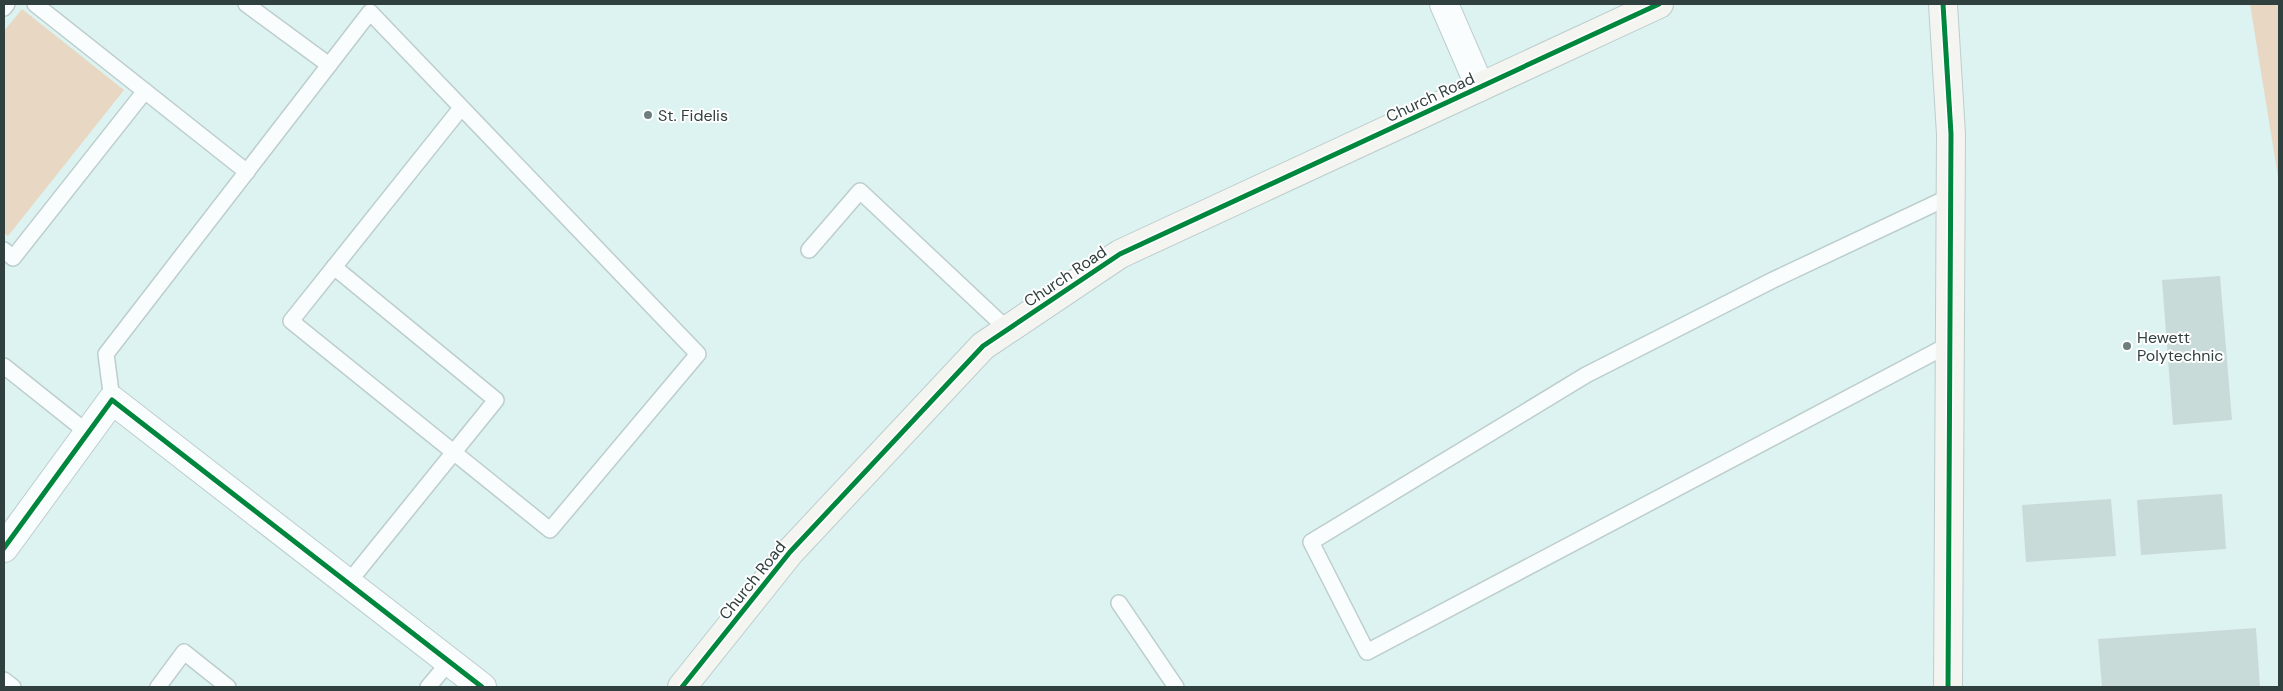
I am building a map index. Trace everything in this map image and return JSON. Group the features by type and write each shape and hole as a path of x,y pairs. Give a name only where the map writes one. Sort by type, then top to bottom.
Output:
{"street":[{"path":"1444,4 1480,87"},
{"name":"Church Road","path":"682,687 790,552 983,346 1007,329 1120,254 1659,4"},
{"path":"1943,4 1951,134 1948,687"},
{"path":"4,548 112,400 482,687"}],"lane":[{"path":"4,8 7,4"},
{"path":"35,4 247,172"},
{"path":"246,4 330,65"},
{"path":"112,400 106,354 370,12 698,354 550,530 291,321 461,108"},
{"path":"4,250 13,258 145,91"},
{"path":"809,250 860,191 1007,329"},
{"path":"1950,344 1367,652 1312,542 1586,375 1773,280 1951,196"},
{"path":"334,267 496,400 348,583"},
{"path":"4,366 88,433"},
{"path":"1119,604 1176,687"},
{"path":"158,687 184,652 228,687"},
{"path":"428,687 449,662"},
{"path":"4,680 13,687"}],"shaded area":[{"path":"2250,4 2279,4 2279,183"},
{"path":"22,9 124,90 8,236 4,233 4,31"}],"building":[{"path":"2220,276 2232,420 2173,425 2162,280"},
{"path":"2222,494 2226,549 2141,555 2137,500"},
{"path":"2111,499 2116,556 2026,562 2022,505"},
{"path":"2256,628 2260,687 2102,687 2098,639"}],"cycle path":[{"path":"682,687 790,552 983,346 1120,254 1659,4"},
{"path":"1943,4 1951,134 1948,687"},
{"path":"4,548 112,400 482,687"}],"place":[{"name":"St. Fidelis","path":"648,115"},
{"name":"Hewett Polytechnic","path":"2127,346"}]}
